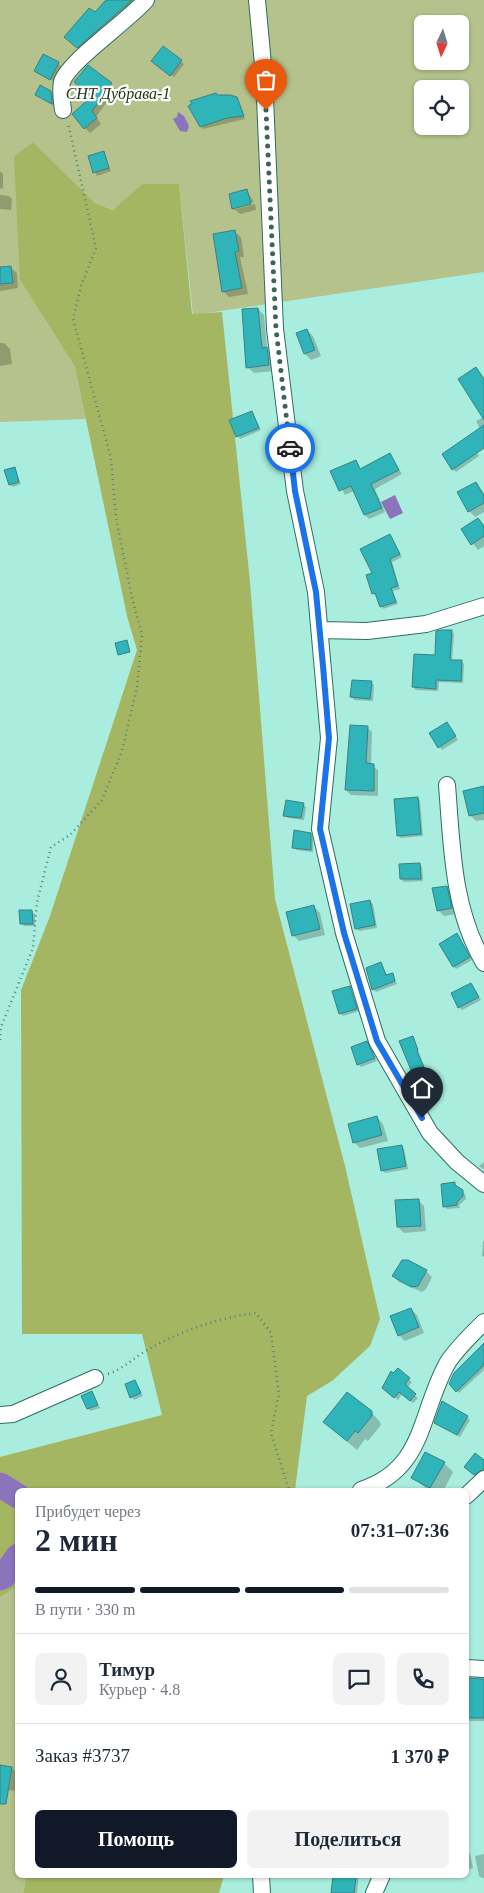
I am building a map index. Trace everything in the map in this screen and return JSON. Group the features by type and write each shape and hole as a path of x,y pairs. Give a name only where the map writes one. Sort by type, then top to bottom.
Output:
{"lane":[{"path":"63,110 61,89 66,74 134,14 146,0"},
{"path":"257,0 264,75 276,329 295,491 312,568 320,630 329,738 320,829 344,933 377,1041 430,1133 456,1162 484,1184"},
{"path":"320,630 367,630 426,624 484,606"},
{"path":"447,785 455,882 459,903 474,946 484,963"},
{"path":"365,1488 390,1477 408,1457 448,1362 462,1343 484,1322"},
{"path":"0,1415 13,1414 95,1378"},
{"path":"469,1493 484,1479"},
{"path":"469,1668 484,1669"},
{"path":"261,1878 262,1893"},
{"path":"374,1893 381,1878"}],"path":[{"path":"0,1040 1,1027 33,948 37,902 51,847 70,836 102,800 122,751 137,687 142,635 131,593 116,518 111,458 73,319 81,286 96,248 72,135 63,110"},
{"path":"95,1378 120,1370 144,1352 186,1332 227,1317 256,1313 271,1333 279,1394 271,1433 288,1488"}],"green space":[{"name":"СНТ Дубрава-1","path":"0,0 484,0 484,272 193,315 179,184 142,184 114,210 95,203 33,142 20,280 75,367 86,419 0,422"},
{"path":"33,142 95,203 113,210 142,184 179,184 192,314 222,312 250,582 275,899 345,1166 380,1319 370,1346 332,1381 307,1396 295,1488 15,1488 15,1588 0,1597 0,1457 162,1415 142,1334 22,1334 21,990 50,916 137,650 127,616 75,367 20,280 14,157"},
{"path":"15,1588 15,1878 26,1878 23,1893 0,1893 0,1597"},
{"path":"26,1878 223,1878 219,1893 23,1893"}],"shaded area":[{"path":"178,112 184,116 189,126 187,132 180,131 173,119 177,117"},
{"path":"395,495 403,513 390,519 381,502"}],"building":[{"path":"106,0 132,0 77,48 64,37 89,8 95,12"},
{"path":"163,46 182,60 170,76 151,61"},
{"path":"43,54 59,62 50,80 34,71"},
{"path":"88,65 112,83 92,111 97,118 84,129 72,114 92,96 74,82"},
{"path":"40,85 51,91 52,104 35,95"},
{"path":"216,93 217,95 237,97 244,116 227,118 200,127 188,106 192,104 190,101"},
{"path":"104,151 109,168 93,173 88,156"},
{"path":"247,189 251,204 232,209 229,194"},
{"path":"235,230 239,251 235,252 242,288 222,292 213,234"},
{"path":"11,266 13,283 0,284 0,267"},
{"path":"258,308 262,348 267,347 269,365 246,368 242,309"},
{"path":"307,329 315,350 304,354 296,333"},
{"path":"476,367 484,379 484,420 458,379"},
{"path":"252,411 259,428 236,437 229,420"},
{"path":"484,425 484,448 452,470 442,454"},
{"path":"390,453 399,470 371,484 382,508 364,515 351,486 339,491 330,471 356,460 360,469"},
{"path":"15,467 19,482 9,485 4,470"},
{"path":"476,482 484,496 484,503 468,512 457,492"},
{"path":"478,518 484,526 484,536 471,545 461,529"},
{"path":"390,534 400,554 390,559 398,586 391,588 396,602 380,607 375,593 372,594 366,575 372,573 360,549"},
{"path":"452,630 450,660 462,660 461,681 436,680 436,689 412,687 414,654 435,655 436,631"},
{"path":"127,640 130,652 118,655 115,643"},
{"path":"352,680 372,681 370,699 350,697"},
{"path":"447,722 456,736 438,748 429,733"},
{"path":"350,725 368,726 366,763 374,764 374,791 345,790"},
{"path":"484,786 484,813 469,816 463,791"},
{"path":"418,797 421,834 397,836 394,799"},
{"path":"286,800 304,803 301,818 283,816"},
{"path":"294,830 311,833 311,850 292,848"},
{"path":"420,863 421,879 400,879 399,864"},
{"path":"447,886 452,908 437,911 432,888"},
{"path":"370,900 375,925 355,929 350,904"},
{"path":"314,905 320,929 292,936 286,912"},
{"path":"19,910 32,910 33,924 20,924"},
{"path":"457,933 470,957 453,967 439,944"},
{"path":"381,962 386,975 393,973 395,981 372,990 366,968"},
{"path":"471,983 479,997 458,1008 451,993"},
{"path":"350,986 357,1009 339,1014 332,991"},
{"path":"413,1036 430,1082 418,1087 399,1041"},
{"path":"367,1041 375,1058 357,1065 351,1047"},
{"path":"377,1116 382,1135 353,1143 348,1124"},
{"path":"402,1145 406,1166 381,1171 377,1149"},
{"path":"455,1182 455,1185 463,1190 463,1196 457,1202 457,1205 443,1207 441,1184"},
{"path":"419,1199 421,1226 397,1227 395,1200"},
{"path":"402,1260 408,1260 427,1270 418,1286 411,1287 392,1276"},
{"path":"411,1308 419,1327 398,1336 390,1316"},
{"path":"484,1343 484,1365 456,1392 449,1384 454,1373"},
{"path":"398,1368 410,1378 405,1384 416,1394 410,1401 399,1392 394,1398 382,1388 391,1371 393,1373"},
{"path":"135,1380 141,1393 130,1398 125,1384"},
{"path":"92,1391 98,1405 87,1409 81,1396"},
{"path":"347,1392 372,1411 372,1416 358,1433 355,1431 347,1441 323,1422"},
{"path":"442,1401 468,1416 457,1435 434,1423"},
{"path":"425,1452 445,1462 430,1488 411,1478"},
{"path":"475,1453 484,1460 484,1469 474,1475 464,1467"},
{"path":"469,1678 484,1679 484,1718 469,1718"},
{"path":"0,1765 12,1767 6,1804 0,1804"},
{"path":"333,1878 356,1878 354,1893 331,1893"}],"waterway":[{"path":"0,1485 15,1494"},
{"path":"0,1578 3,1577 15,1560"}],"way so far":[{"path":"266,110 276,329 290,448"}],"route":[{"path":"290,448 295,491 311,560 316,592 329,738 320,829 344,933 377,1041 422,1118"}]}
